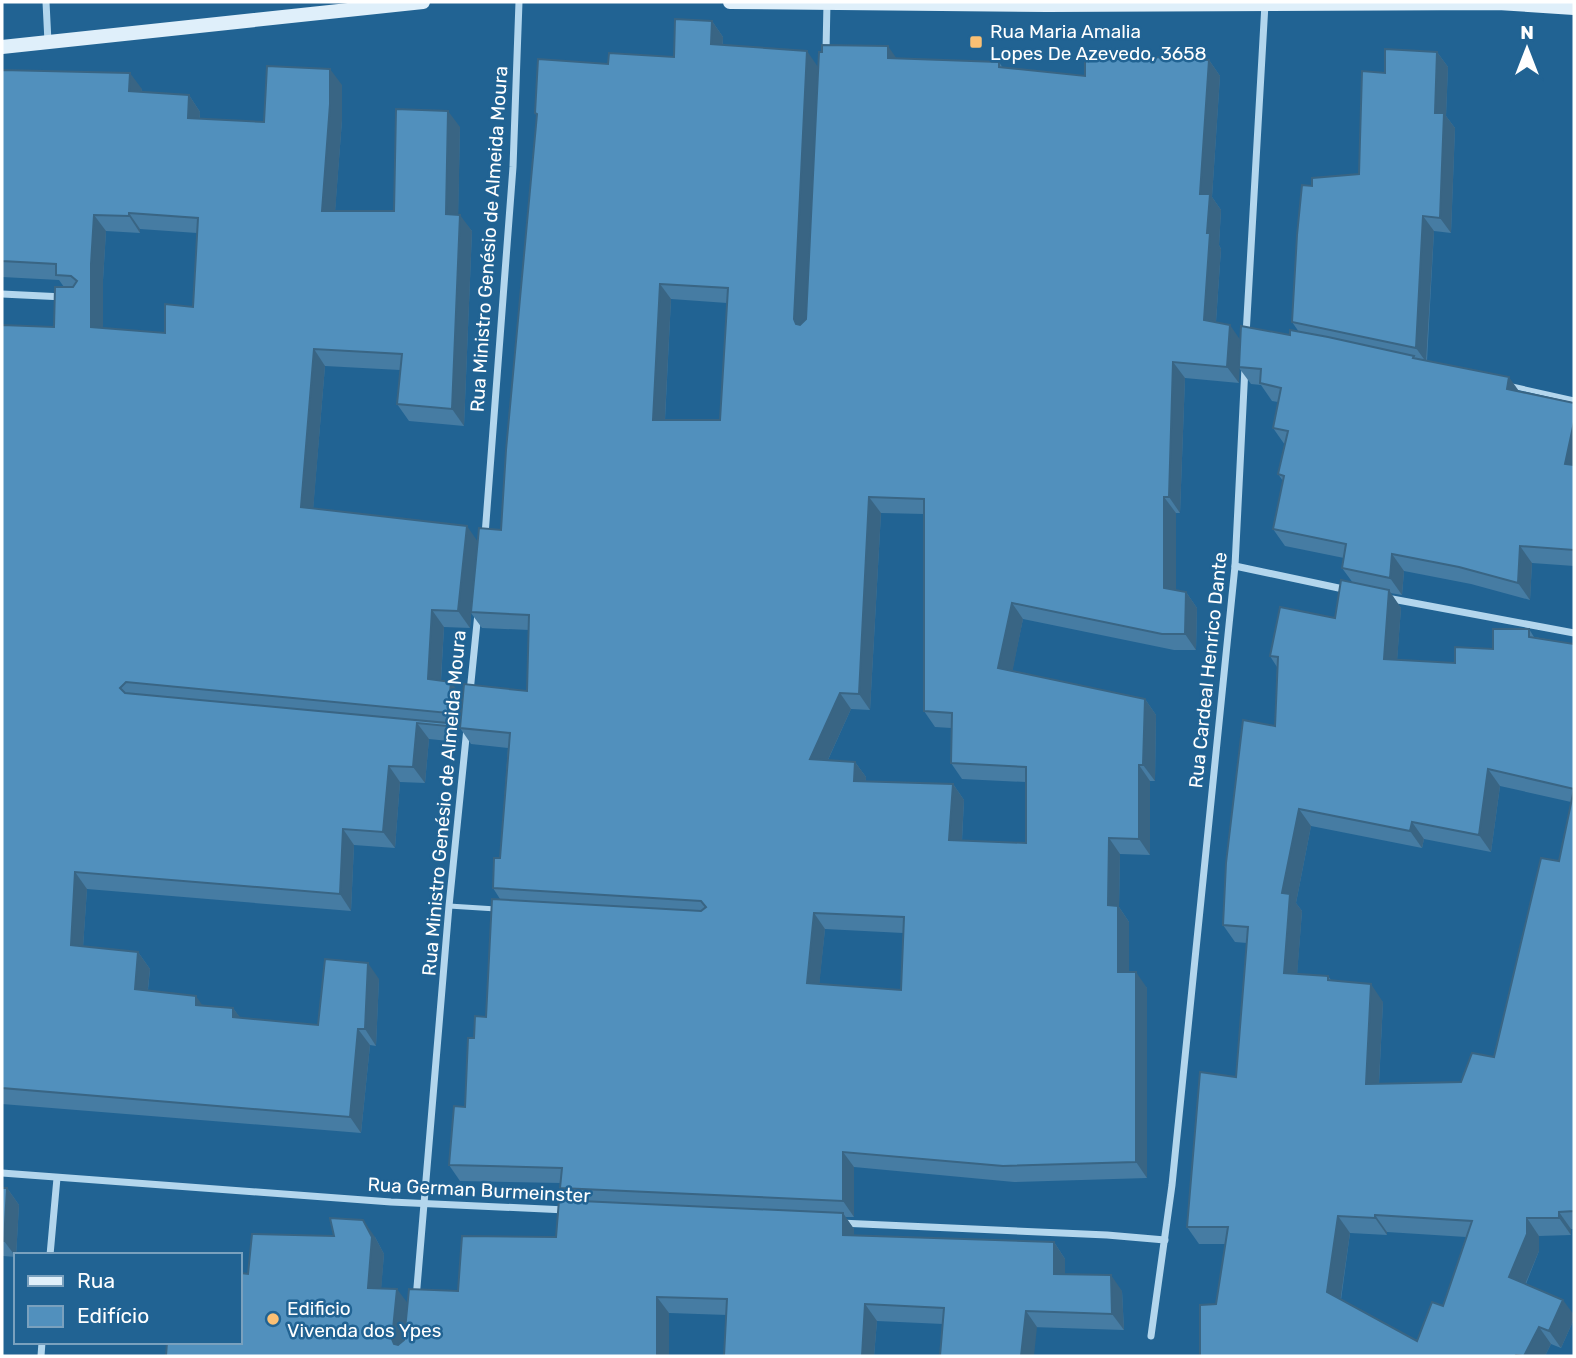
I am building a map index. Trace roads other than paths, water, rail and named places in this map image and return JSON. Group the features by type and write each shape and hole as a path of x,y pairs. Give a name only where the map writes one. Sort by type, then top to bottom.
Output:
{"main road":[{"path":"2,47 423,2"},
{"path":"730,2 1498,2 1574,8"}],"street":[{"path":"46,2 48,42"},
{"name":"Rua Ministro Genésio de Almeida Moura","path":"484,548 513,167 519,2"},
{"path":"826,55 827,3"},
{"path":"1246,346 1265,3"},
{"path":"2,294 68,298"},
{"name":"Rua Cardeal Henrico Dante","path":"1151,1336 1172,1185 1235,566 1245,360"},
{"path":"1235,566 1360,593"},
{"path":"1374,596 1574,632"},
{"name":"Rua Ministro Genésio de Almeida Moura","path":"470,695 479,601"},
{"name":"Rua Ministro Genésio de Almeida Moura","path":"415,1315 467,722"},
{"name":"Rua German Burmeinster","path":"2,1173 425,1203 582,1211"},
{"path":"50,1253 57,1178"},
{"path":"831,1222 1164,1240"}],"lane":[{"path":"1246,332 1257,334"},
{"path":"1509,386 1574,400"},
{"path":"453,734 466,735"},
{"path":"449,906 503,909"}],"place":[{"name":"Rua Maria Amalia Lopes De Azevedo, 3658","path":"976,42"},
{"name":"Edificio Vivenda dos Ypes","path":"273,1319"}]}
